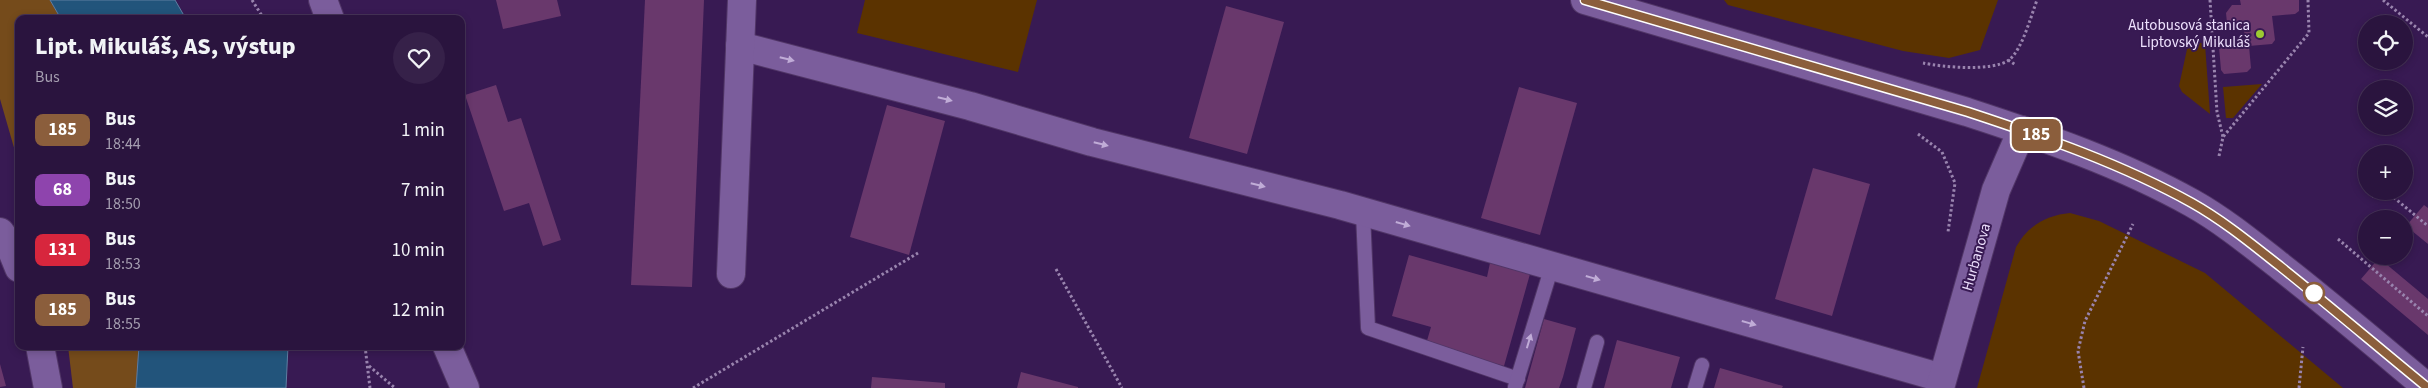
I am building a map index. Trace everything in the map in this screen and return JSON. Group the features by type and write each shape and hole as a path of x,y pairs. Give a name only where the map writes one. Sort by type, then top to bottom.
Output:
{"street":[{"path":"323,0 329,15"},
{"path":"731,274 742,0"},
{"path":"1585,0 1903,92 2022,130 2105,161 2193,203 2251,243 2428,388"},
{"path":"740,46 970,106 1092,142 1363,213 1552,266 1833,346 1941,383"},
{"name":"Hurbanova","path":"1941,383 1996,190 2022,130"},
{"path":"0,232 10,246 15,258"},
{"path":"41,350 48,388"},
{"path":"449,350 465,388"}],"lane":[{"path":"1363,213 1368,328 1516,383 1552,266"},
{"path":"1584,388 1597,342"},
{"path":"1695,388 1702,365"}],"path":[{"path":"252,0 261,15"},
{"path":"1920,63 1956,67 1991,65 2008,60 2019,46 2037,0"},
{"path":"2210,0 2217,112 2223,137 2219,156"},
{"path":"2223,137 2310,33 2308,0"},
{"path":"2383,0 2428,37"},
{"path":"2008,60 2016,65"},
{"path":"1912,131 1920,134 1942,152 1955,183 1951,219 1946,238"},
{"path":"2397,200 2428,226"},
{"path":"2084,388 2078,351 2084,322 2133,224"},
{"path":"2338,239 2428,316"},
{"path":"693,388 918,253"},
{"path":"1056,269 1122,388"},
{"path":"2299,388 2303,347"},
{"path":"366,350 370,388"},
{"path":"369,366 395,388"}],"shaded area":[{"path":"0,0 50,0 59,15 15,15 15,151 0,99"},
{"path":"865,0 1037,0 1018,72 857,33"},
{"path":"1724,0 1998,0 1980,50 1949,58 1903,51 1728,5"},
{"path":"2189,40 2205,44 2210,114 2182,92 2179,86"},
{"path":"2262,84 2233,118 2226,118 2223,87"},
{"path":"2070,213 2099,221 2205,273 2343,388 1977,388 2016,247 2026,233 2038,223 2053,216"},
{"path":"68,350 139,350 136,388 73,388"}],"water":[{"path":"50,0 175,0 184,15 59,15"},
{"path":"139,350 288,350 286,388 136,388"}],"building":[{"path":"496,0 557,0 561,16 503,29"},
{"path":"645,0 704,0 692,287 631,285"},
{"name":"Autobusová stanica Liptovský Mikuláš","path":"2240,0 2299,0 2299,11 2295,14 2272,16 2275,40 2272,44 2249,46 2251,68 2247,72 2224,74 2221,70 2219,47 2222,44 2245,42 2244,28 2235,29 2227,23 2226,13 2232,5 2241,5"},
{"path":"1226,6 1284,22 1247,154 1189,138"},
{"path":"496,85 508,122 521,118 561,240 543,246 529,203 504,211 465,95"},
{"path":"1519,87 1577,103 1540,235 1481,218"},
{"path":"887,105 945,121 909,255 850,237"},
{"path":"1813,168 1870,184 1832,316 1775,299"},
{"path":"2424,205 2428,208 2428,244 2413,232 2413,218"},
{"path":"1409,255 1487,277 1490,263 1530,274 1504,366 1426,344 1431,327 1392,316"},
{"path":"2373,265 2387,265 2428,299 2428,335 2361,279"},
{"path":"1544,319 1576,328 1563,377 1559,388 1525,388"},
{"path":"1617,340 1680,357 1671,388 1604,388"},
{"path":"0,364 6,386 0,387"},
{"path":"1720,368 1783,386 1782,388 1714,388"},
{"path":"1021,372 1078,387 1078,388 1017,388"},
{"path":"872,377 945,383 945,388 871,388"}],"bus line":[{"name":"185","path":"1585,0 1968,112 2105,161 2193,203 2224,223 2311,291 2428,388"}],"place":[{"name":"Autobusová stanica Liptovský Mikuláš","path":"2260,34"}]}
